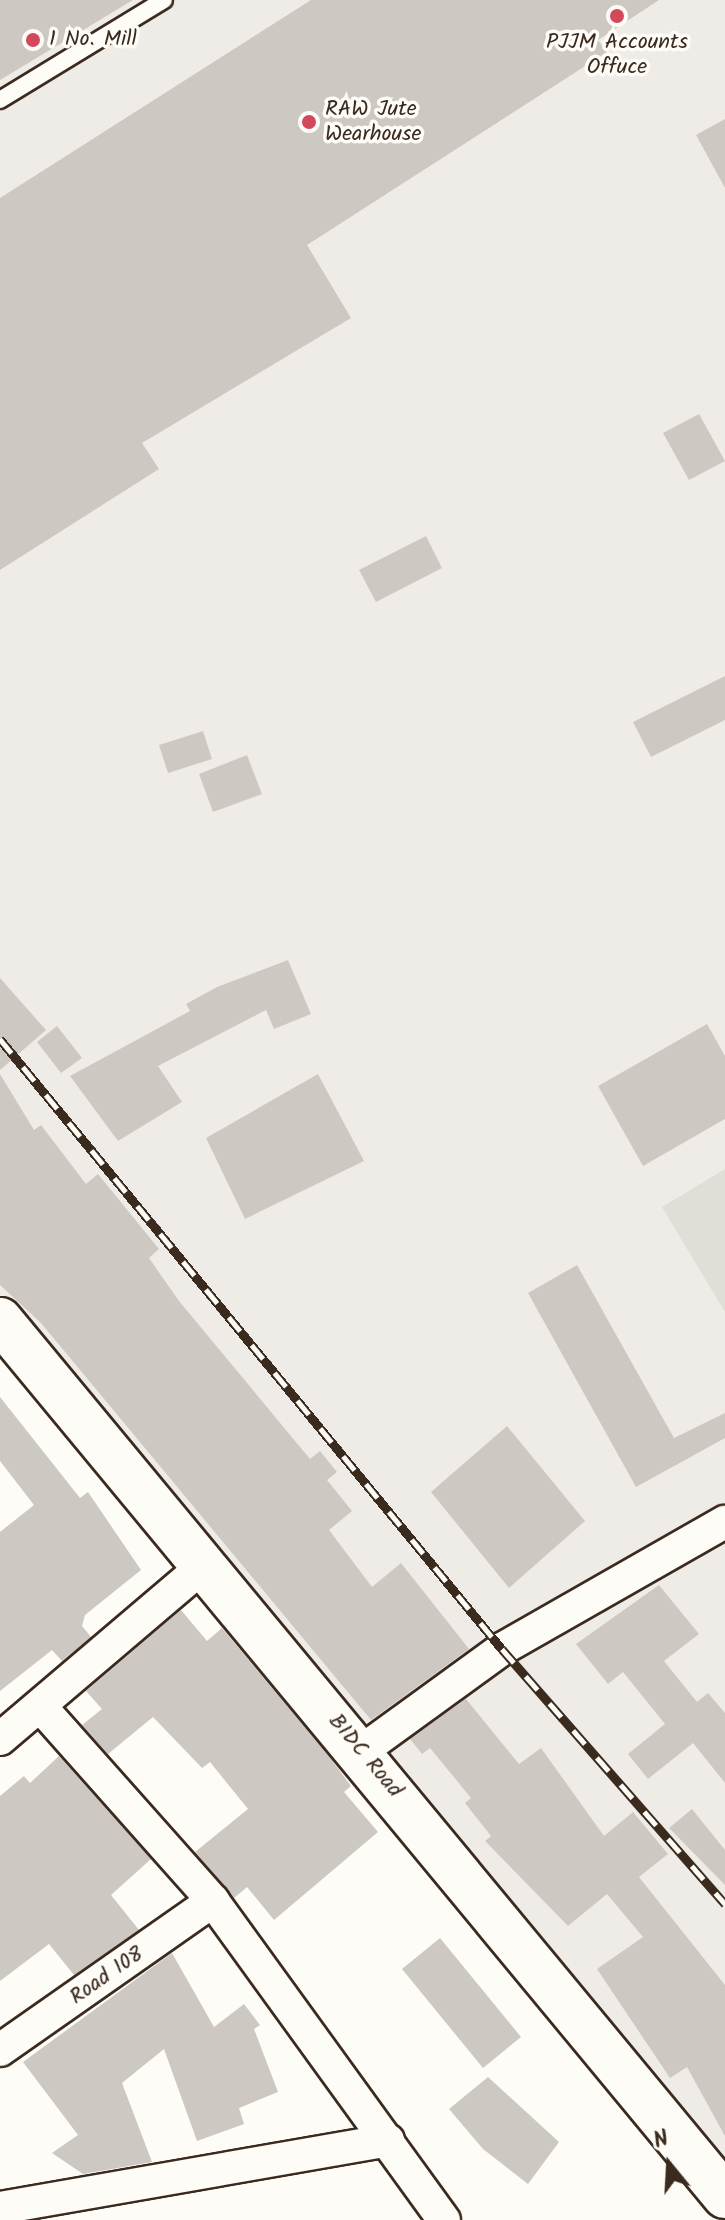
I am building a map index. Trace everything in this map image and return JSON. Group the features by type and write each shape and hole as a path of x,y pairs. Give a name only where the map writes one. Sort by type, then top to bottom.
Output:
{"main road":[{"name":"BIDC Road","path":"0,1320 200,1569 363,1750 725,2196"}],"street":[{"path":"363,1750 502,1649 725,1522"},
{"path":"0,1739 200,1569"},
{"path":"40,1706 213,1901 444,2220"},
{"name":"Road 108","path":"0,2050 213,1901"},
{"path":"0,2208 388,2140"}],"lane":[{"path":"0,100 164,0"}],"shaded area":[{"path":"0,0 725,0 725,2198 0,1328"},
{"path":"725,1169 725,1312 662,1207"}],"building":[{"name":"1 No. Mill","path":"0,0 133,0 0,80"},
{"name":"RAW Jute Wearhouse","path":"311,0 659,0 598,40 607,52 307,245 351,318 142,443 159,469 0,570 0,198"},
{"path":"725,119 725,188 696,135"},
{"path":"699,414 725,461 689,480 663,433"},
{"path":"426,536 442,568 376,602 359,570"},
{"path":"725,676 725,720 651,757 633,722"},
{"path":"203,731 212,759 168,773 159,745"},
{"path":"247,755 262,794 213,812 199,774"},
{"path":"288,960 311,1014 274,1029 266,1010 158,1066 182,1102 118,1141 70,1076 190,1011 186,1004 217,987"},
{"path":"0,978 46,1030 0,1070"},
{"path":"707,1024 725,1056 725,1119 643,1166 598,1086"},
{"path":"57,1026 82,1058 61,1073 37,1042"},
{"path":"0,1074 34,1130 41,1125 86,1184 98,1174 159,1249 149,1258 179,1301 310,1459 320,1451 337,1472 327,1480 352,1511 329,1530 372,1587 401,1563 469,1649 371,1720 41,1323 0,1285"},
{"path":"318,1074 364,1161 245,1219 206,1138"},
{"path":"577,1265 674,1438 725,1413 725,1438 636,1487 528,1293"},
{"path":"0,1397 80,1498 88,1492 141,1570 85,1615 82,1626 91,1637 62,1661 52,1650 0,1691 0,1532 34,1505 0,1461"},
{"path":"507,1426 585,1521 509,1588 431,1492"},
{"path":"659,1585 699,1634 664,1661 697,1702 708,1693 725,1713 725,1783 693,1743 648,1779 628,1754 665,1724 623,1672 608,1684 576,1644"},
{"path":"181,1610 207,1641 222,1628 328,1755 351,1786 344,1792 378,1832 274,1920 247,1887 234,1898 195,1852 248,1809 210,1762 202,1768 153,1717 108,1754 82,1725 102,1709 86,1691"},
{"path":"466,1699 519,1764 541,1748 604,1836 633,1812 668,1854 639,1877 725,1985 725,2136 687,2067 670,2078 597,1969 643,1937 607,1894 568,1926 485,1841 491,1836 465,1803 471,1798 430,1748 422,1754 410,1739"},
{"path":"59,1756 151,1859 111,1895 139,1930 74,1975 49,1944 0,1981 0,1796 24,1776 30,1783"},
{"path":"692,1809 725,1850 725,1885 669,1828"},
{"path":"440,1938 521,2037 483,2068 402,1969"},
{"path":"172,1953 214,2027 244,2004 260,2025 254,2029 278,2092 239,2108 244,2124 197,2141 164,2049 122,2083 152,2162 83,2174 52,2153 78,2135 23,2062"},
{"path":"488,2077 559,2142 528,2184 483,2149 449,2109"}],"railway":[{"path":"0,1039 502,1649 725,1904"}],"place":[{"name":"PJJM Accounts Offuce","path":"617,16"},
{"name":"1 No. Mill","path":"33,40"},
{"name":"RAW Jute Wearhouse","path":"309,122"}]}
